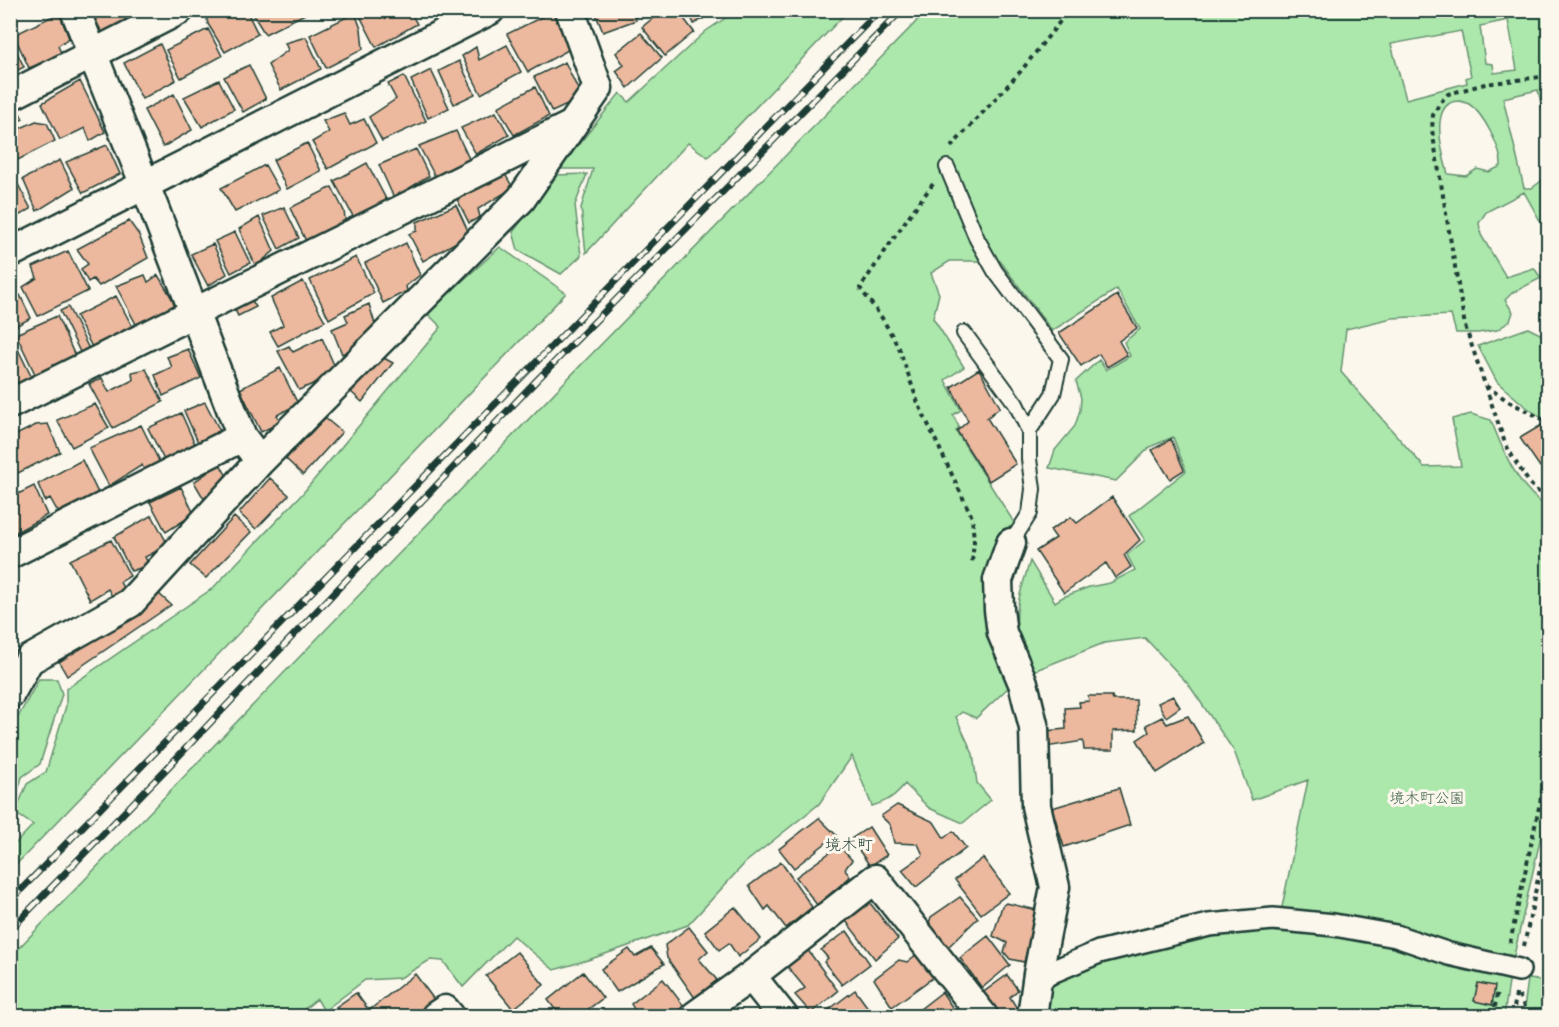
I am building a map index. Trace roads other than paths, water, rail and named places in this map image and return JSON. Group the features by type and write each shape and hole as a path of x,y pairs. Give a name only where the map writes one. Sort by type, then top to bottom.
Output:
{"street":[{"path":"75,10 242,437 260,461"},
{"path":"10,96 179,10"},
{"path":"10,253 490,10"},
{"path":"10,694 29,660 130,603 260,461 521,199 598,88 570,10"},
{"path":"10,404 572,124"},
{"path":"10,554 242,437"},
{"path":"1011,543 998,580 999,610 1002,633 1023,683 1034,728 1036,806 1055,887 1032,1017"},
{"path":"695,1017 875,879 983,1017"},
{"path":"1037,981 1054,971 1099,952 1209,925 1273,920 1334,925 1396,936 1449,954 1512,969"},
{"path":"751,976 783,1017"},
{"path":"436,1017 445,1010 450,1017"}],"lane":[{"path":"947,167 977,239 995,271 1061,359 1053,394 1029,430"},
{"path":"964,333 1016,404 1029,430 1029,459 1033,489 1030,513 1011,543"}],"railway":[{"path":"10,901 880,10"},
{"path":"10,930 535,382 902,10"}],"district":[{"name":"境木町","path":"849,844"}],"park label":[{"name":"境木町公園","path":"1427,798"}]}
